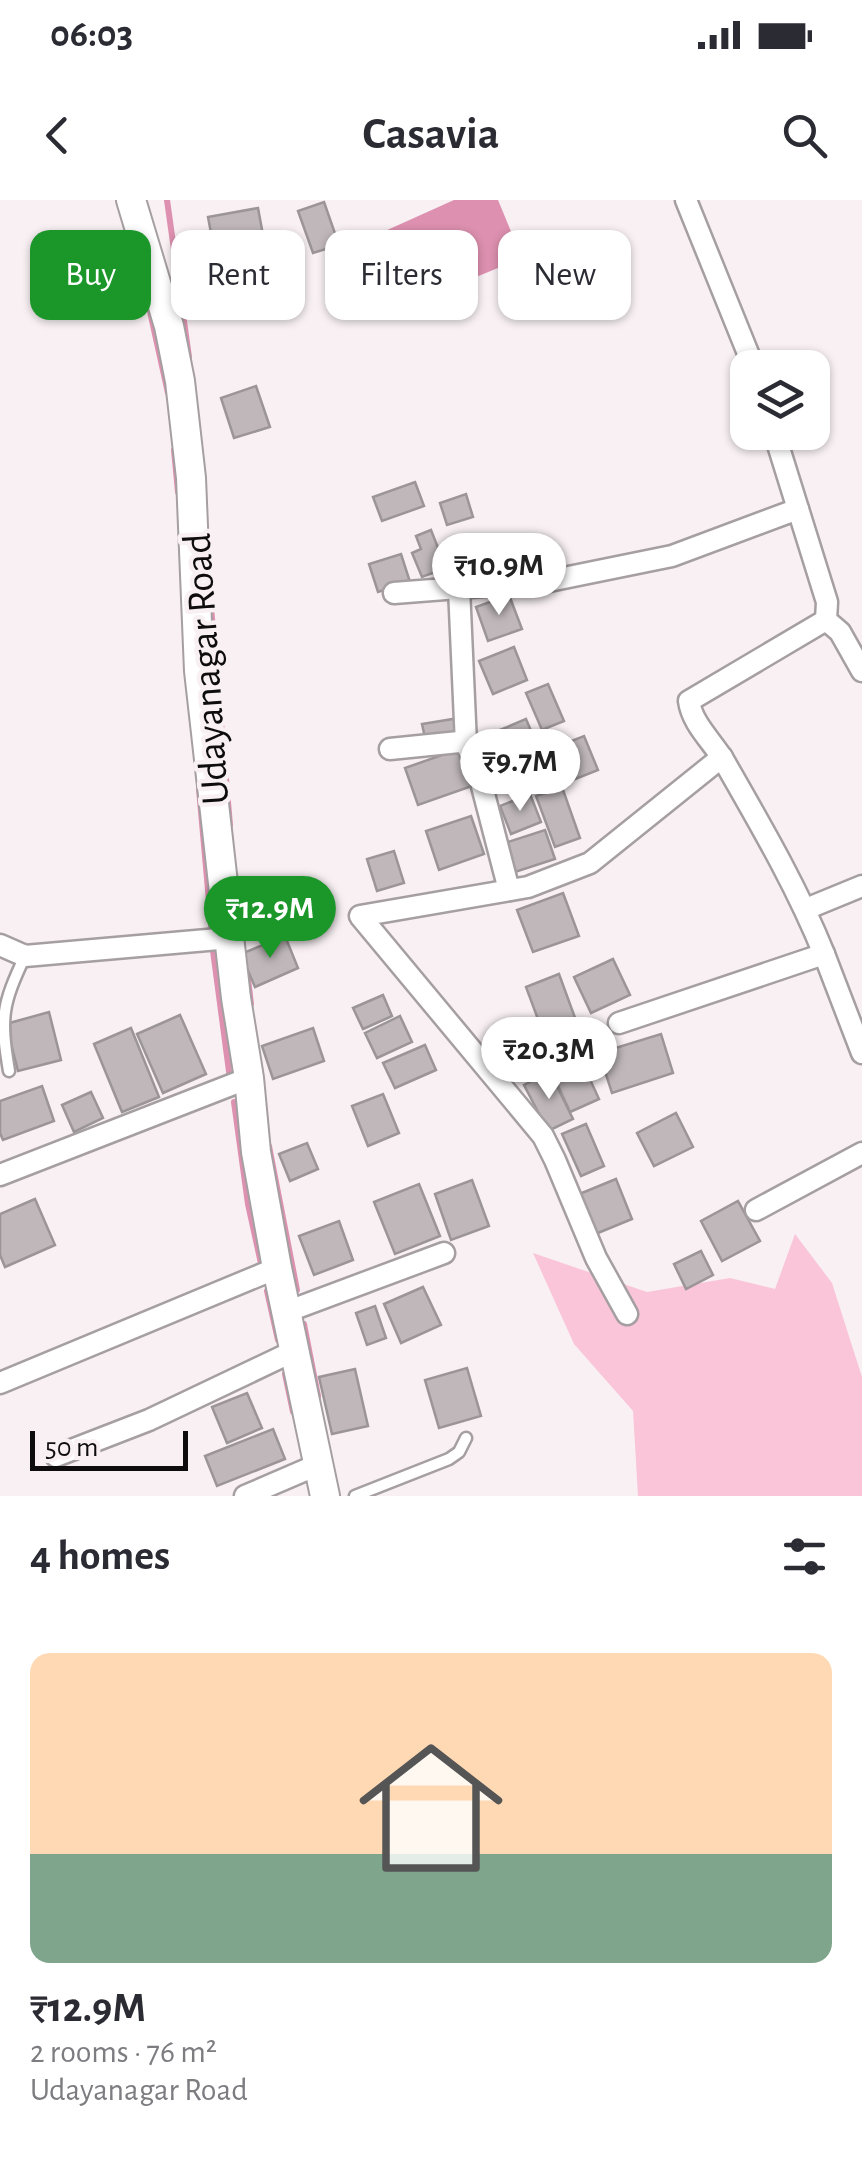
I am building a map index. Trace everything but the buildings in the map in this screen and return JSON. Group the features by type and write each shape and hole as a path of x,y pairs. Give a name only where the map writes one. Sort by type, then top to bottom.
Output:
{"street":[{"name":"Udayanagar Road","path":"131,200 169,326 180,381 191,478 199,672 256,1152 325,1496"},
{"path":"686,200 747,350"},
{"path":"780,450 827,602 826,620"},
{"path":"394,593 549,580 672,556 798,509"},
{"path":"459,588 466,744 477,767 509,890"},
{"path":"826,620 840,632 862,671"},
{"path":"826,620 689,701 694,716 722,757 806,908 862,1053"},
{"path":"390,749 466,744"},
{"path":"627,1314 596,1258 543,1136 360,916 528,887 590,863 722,757"},
{"path":"806,908 862,886"},
{"path":"0,946 25,956 230,938"},
{"path":"619,1023 824,954"},
{"path":"0,1175 248,1078"},
{"path":"756,1210 862,1154"},
{"path":"286,1312 444,1254"},
{"path":"0,1383 277,1268"},
{"path":"56,1456 149,1420 294,1351"},
{"path":"245,1496 317,1465"}],"lane":[{"path":"8,1070 1,1020 25,956"},
{"path":"354,1496 449,1459 466,1438"}],"shaded area":[{"path":"454,200 498,200 510,230 498,230 498,268 478,276 478,230 387,230"},
{"path":"795,1234 832,1283 862,1377 862,1496 638,1496 633,1411 574,1344 533,1253 647,1292 730,1278 775,1289"}],"waterway":[{"path":"167,200 189,357"},
{"path":"151,316 168,393"},
{"path":"174,450 178,492"},
{"path":"209,584 230,825"},
{"path":"199,789 212,935"},
{"path":"212,943 230,1079"},
{"path":"246,962 251,1004"},
{"path":"234,1102 248,1204 262,1268"},
{"path":"269,1146 297,1290"},
{"path":"267,1291 278,1340"},
{"path":"304,1324 318,1396"},
{"path":"285,1374 293,1412"}]}
